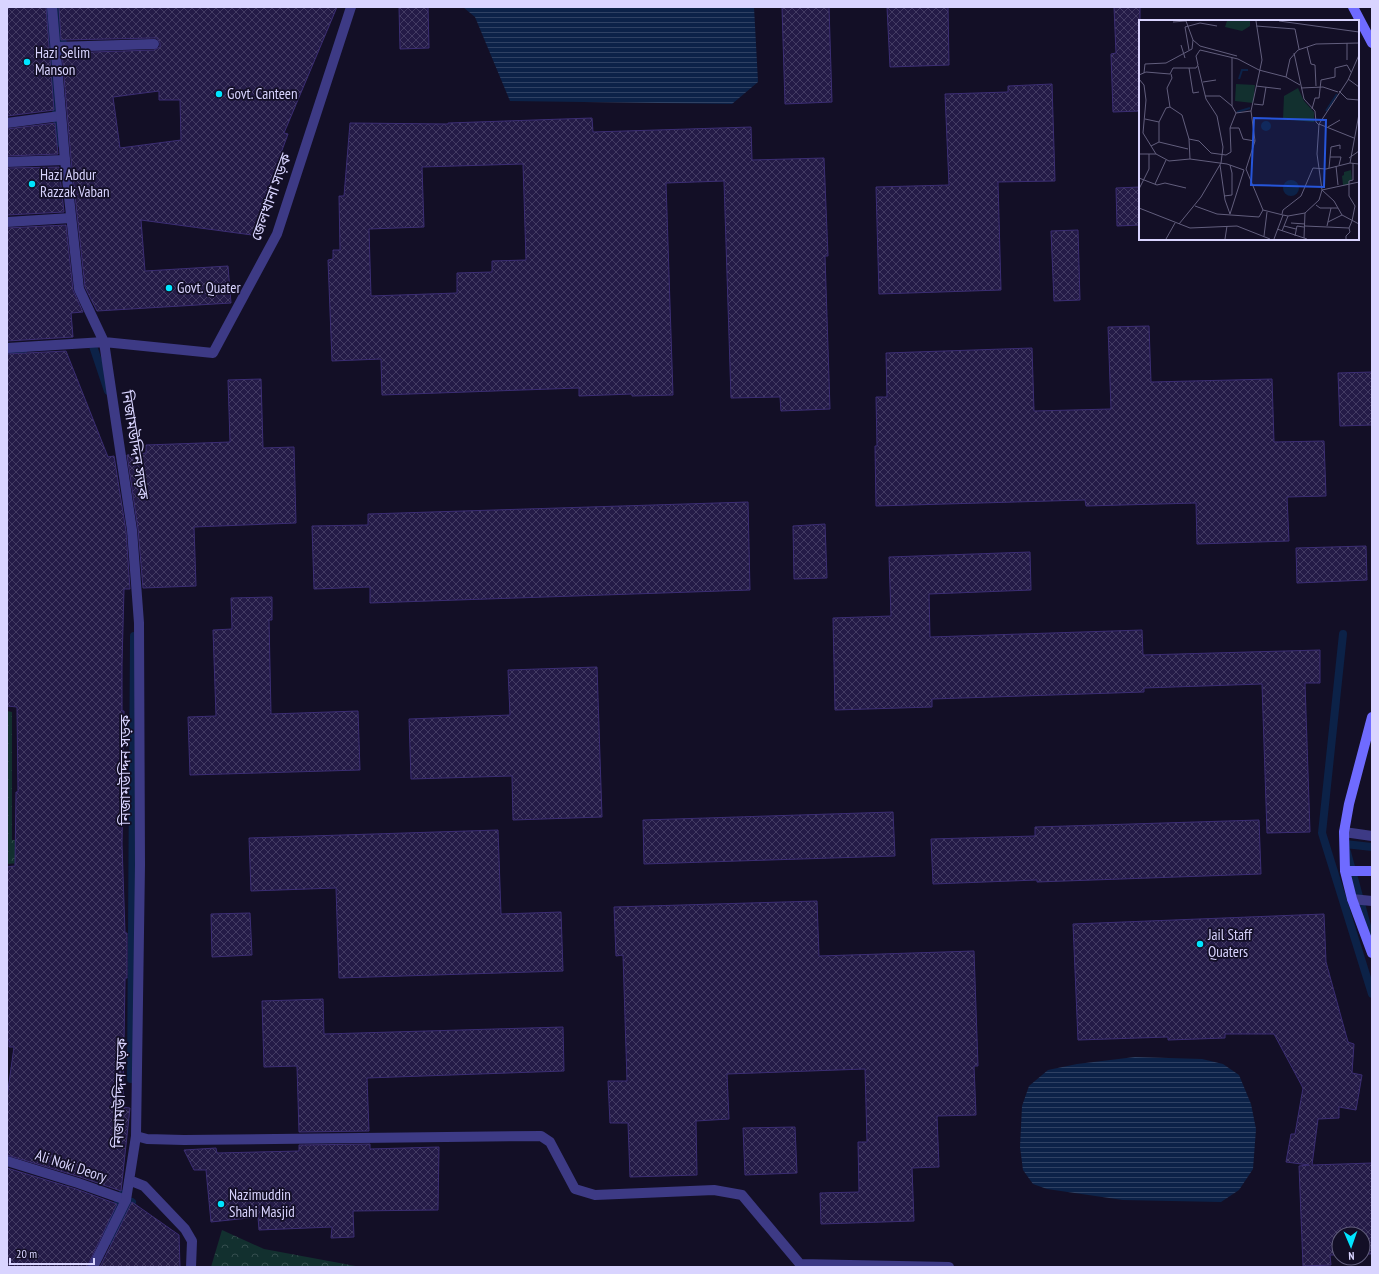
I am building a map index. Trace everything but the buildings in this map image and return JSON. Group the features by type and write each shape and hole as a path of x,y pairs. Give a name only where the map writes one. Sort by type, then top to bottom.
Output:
{"main road":[{"path":"1353,7 1372,43"},
{"path":"1372,717 1349,804 1344,832 1345,870 1352,899 1372,952"},
{"path":"1345,870 1372,871"}],"street":[{"name":"নিজামউদ্দিন সড়ক","path":"52,7 60,116 79,289 104,342 132,530 139,623 140,865 136,1136 126,1200 93,1267"},
{"name":"জেলখানা সড়ক","path":"104,342 213,353 277,234 351,7"},
{"path":"56,47 154,44"},
{"path":"7,123 60,116"},
{"path":"7,162 65,160"},
{"path":"7,222 71,218"},
{"path":"7,348 104,342"},
{"path":"1344,832 1372,836"},
{"path":"1352,899 1372,901"},
{"path":"136,1136 147,1139 184,1140 542,1136 550,1142 575,1189 595,1195 714,1190 742,1195 800,1264 949,1267"},
{"name":"Ali Noki Deory","path":"7,1161 78,1183 126,1200"},
{"path":"129,1180 144,1186 184,1229 192,1241 190,1267"}],"green space":[{"path":"7,711 12,712 12,840 19,841 18,863 7,864"},
{"path":"222,1230 264,1249 361,1267 211,1267"}],"water":[{"path":"463,7 754,7 758,82 732,104 510,101 475,17"},
{"path":"1135,1057 1202,1059 1223,1064 1239,1075 1251,1104 1256,1129 1253,1169 1239,1190 1221,1202 1123,1200 1047,1189 1033,1184 1023,1170 1020,1147 1022,1106 1029,1086 1048,1070 1077,1064"}],"waterway":[{"path":"46,7 59,143"},
{"path":"58,7 64,52"},
{"path":"88,343 92,343 108,391"},
{"path":"7,353 23,351"},
{"path":"1343,634 1322,833 1372,994"},
{"path":"131,1079 134,636"},
{"path":"1345,844 1372,847"},
{"path":"1347,852 1370,937"},
{"path":"104,1230 122,1194"},
{"path":"111,1241 132,1202"}],"place":[{"name":"Hazi Selim Manson","path":"27,62"},
{"name":"Govt. Canteen","path":"219,94"},
{"name":"Hazi Abdur Razzak Vaban","path":"32,184"},
{"name":"Govt. Quater","path":"169,288"},
{"name":"Jail Staff Quaters","path":"1200,944"},
{"name":"Nazimuddin Shahi Masjid","path":"221,1204"}]}
